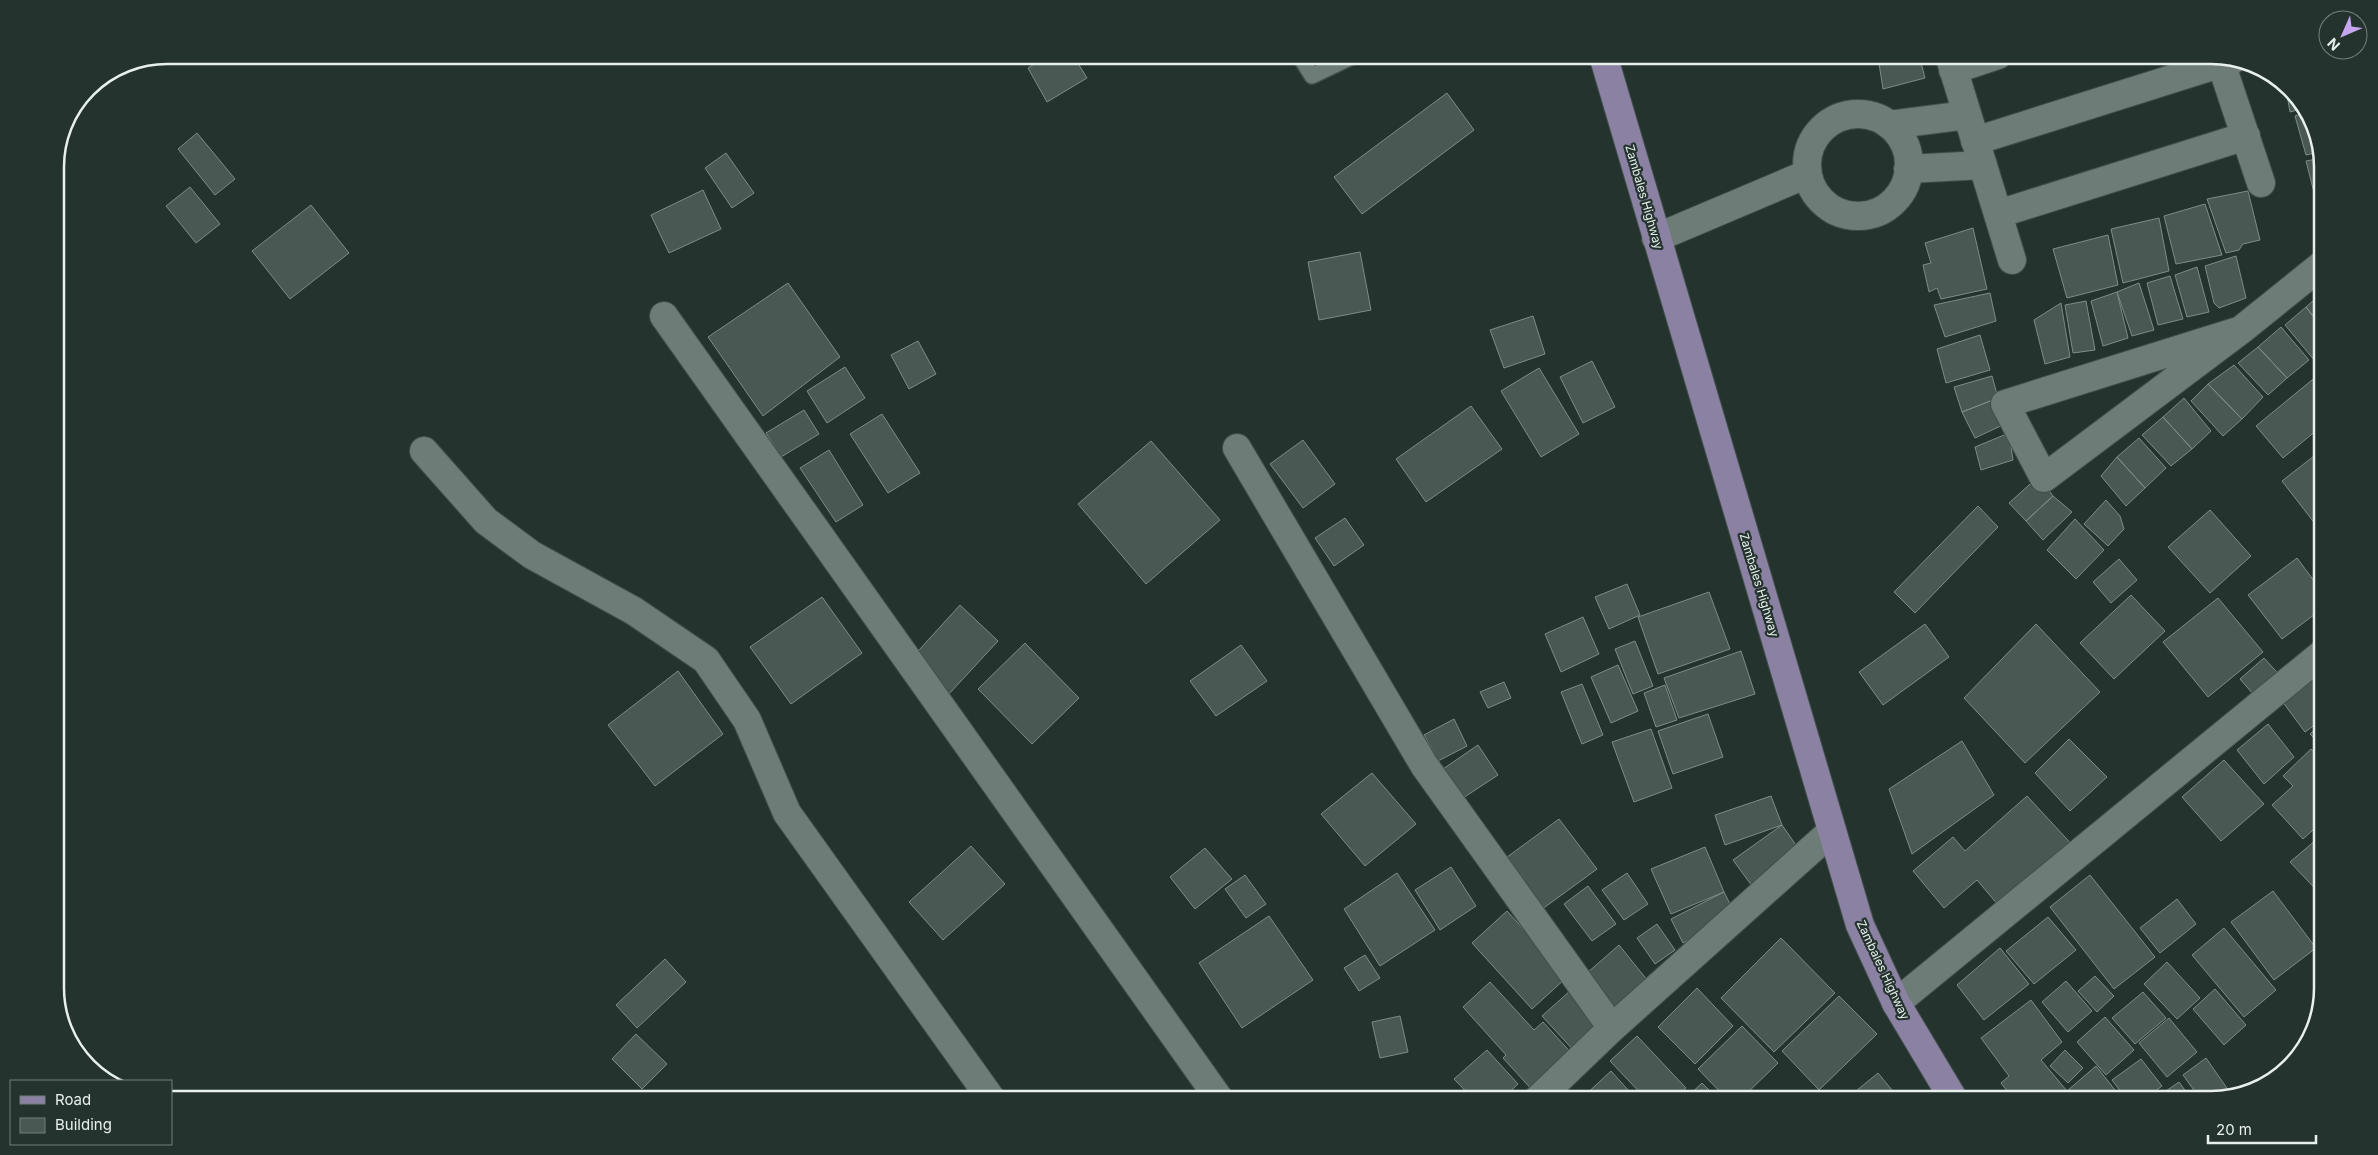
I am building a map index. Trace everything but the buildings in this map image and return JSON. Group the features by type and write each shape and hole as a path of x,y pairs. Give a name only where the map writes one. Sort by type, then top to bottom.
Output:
{"main road":[{"name":"Zambales Highway","path":"1606,64 1860,925 1896,1003 1949,1091"}],"street":[{"path":"1952,64 2012,260"},
{"path":"1908,169 1979,153 2213,64"},
{"path":"2225,65 2261,183"},
{"path":"1848,114 1866,114 1882,120 1896,130 1905,145 1909,162 1908,169 1907,180 1900,195 1889,207 1874,214 1858,217 1842,214 1828,207 1816,195 1807,174 1810,146 1818,131 1832,120 1848,114"},
{"path":"1889,125 1967,115"},
{"path":"1998,214 2246,136"},
{"path":"1656,238 1807,174"},
{"path":"2241,330 2005,404 2044,478 2241,330 2314,271"},
{"path":"664,316 1214,1091"},
{"path":"1237,448 1424,765 1612,1028"},
{"path":"424,451 486,521 532,555 634,611 706,660 747,720 787,813 986,1091"},
{"path":"1896,1003 2314,660"},
{"path":"1546,1091 1612,1028 1832,832"}],"lane":[{"path":"1305,64 1312,76 1337,64"}]}
